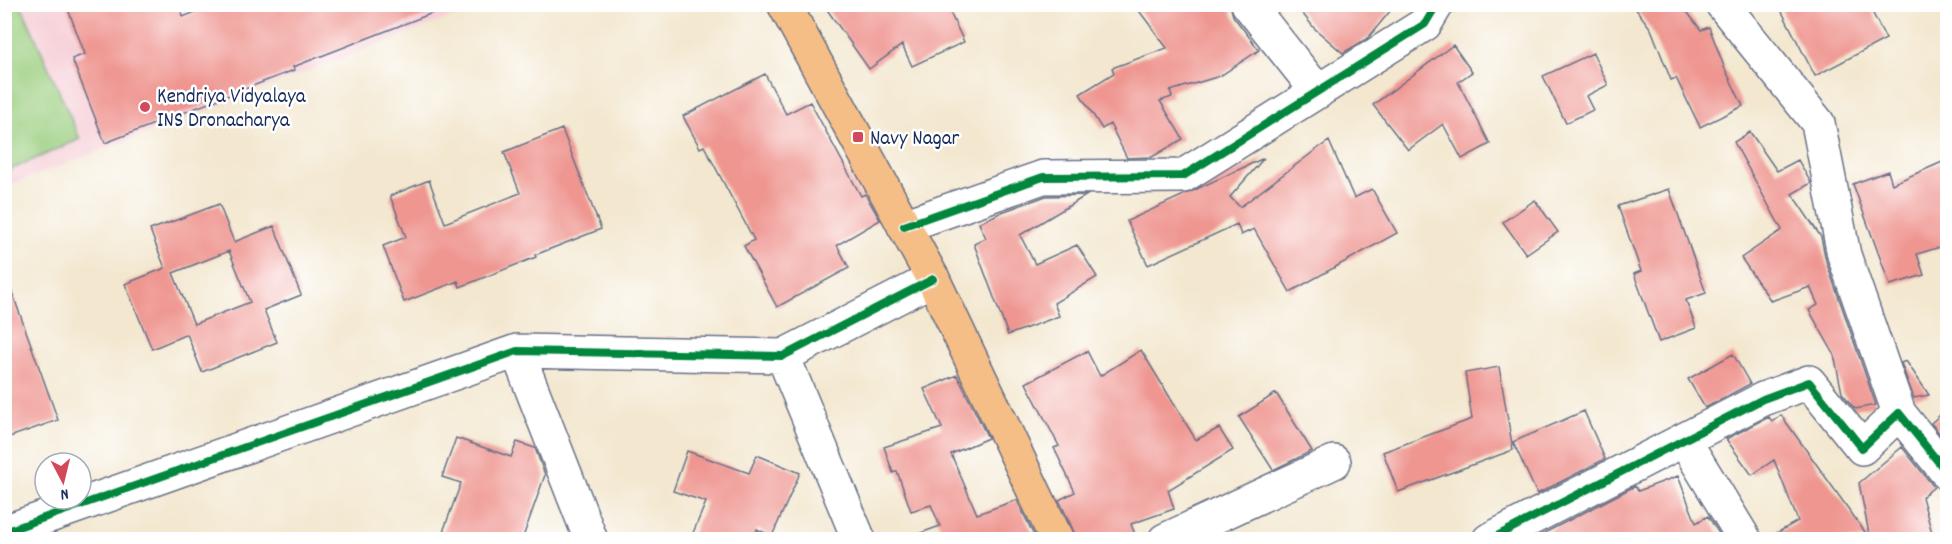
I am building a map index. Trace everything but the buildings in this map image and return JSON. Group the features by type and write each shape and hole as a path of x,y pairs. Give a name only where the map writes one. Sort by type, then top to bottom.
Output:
{"main road":[{"path":"784,4 933,279 1057,540"}],"street":[{"path":"1248,4 1318,92"},
{"path":"904,225 1042,177 1183,176 1425,24 1437,4"},
{"path":"1722,4 1818,123 1844,255 1899,413 1947,474"},
{"path":"4,532 517,351 783,356 933,279"},
{"path":"517,351 591,540"},
{"path":"783,356 858,540"},
{"path":"1489,540 1763,399 1809,382 1862,448 1899,413"},
{"path":"1684,440 1745,540"},
{"path":"1165,540 1334,462"}],"shaded area":[{"path":"5,5 482,5 5,187"}],"green space":[{"path":"5,4 21,5 80,139 5,172"}],"cycle path":[{"path":"904,226 1043,177 1183,176 1425,24 1437,4"},
{"path":"4,532 517,351 783,356 933,279"},
{"path":"1489,540 1763,399 1809,382 1862,448 1899,413 1948,474"}],"place":[{"name":"Kendriya Vidyalaya INS Dronacharya","path":"145,107"},
{"name":"Navy Nagar","path":"858,137"}]}
